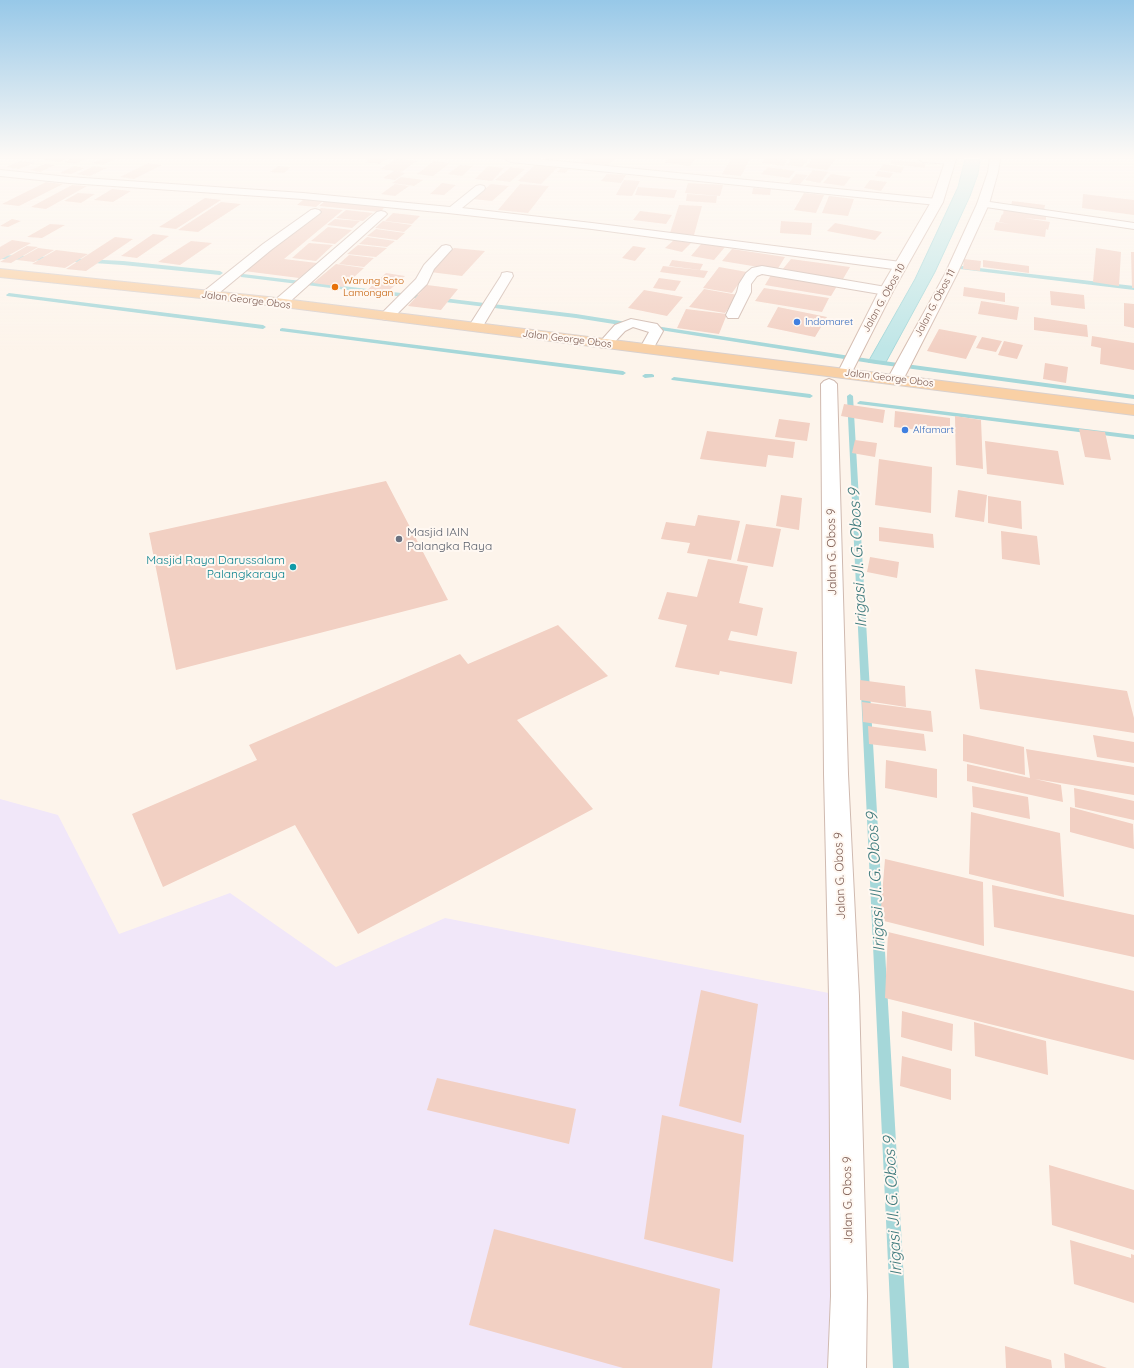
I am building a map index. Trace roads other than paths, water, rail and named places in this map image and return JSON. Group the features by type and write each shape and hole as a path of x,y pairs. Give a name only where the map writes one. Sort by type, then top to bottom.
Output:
{"main road":[{"name":"Jalan George Obos","path":"0,272 476,326 605,344 844,369 1118,422"},
{"name":"Jalan George Obos","path":"595,356 610,357"},
{"name":"Jalan George Obos","path":"626,359 900,371 1134,410"}],"street":[{"path":"208,295 267,247 300,223"},
{"path":"280,303 371,223"},
{"path":"565,223 901,266"},
{"name":"Jalan G. Obos 10","path":"844,369 886,291 926,223"},
{"name":"Jalan G. Obos 11","path":"900,371 951,274 974,223"},
{"path":"1112,223 1134,226"},
{"path":"387,316 422,281 428,268 446,249"},
{"path":"733,315 744,292 745,284 752,273 762,270 886,291"},
{"path":"476,326 507,276"},
{"path":"605,344 625,325 636,324 652,327 656,331 647,348"},
{"name":"Jalan G. Obos 9","path":"844,369 836,766 845,1036 849,1296 847,1368"}],"water":[{"path":"941,223 958,223 935,272 885,364 868,362 915,279"}],"waterway":[{"path":"0,257 53,259"},
{"path":"66,260 123,263 220,273"},
{"path":"962,268 1134,288"},
{"path":"243,276 576,316 633,325"},
{"path":"9,295 263,327"},
{"path":"649,327 876,362 1134,397"},
{"path":"282,330 623,373"},
{"path":"645,376 652,376"},
{"path":"674,379 810,396"},
{"name":"Irigasi Jl. G. Obos 9","path":"850,396 901,1368"},
{"path":"860,403 1134,437"}],"place":[{"name":"Warung Soto Lamongan","path":"335,287"},
{"name":"Indomaret","path":"797,322"},
{"name":"Alfamart","path":"905,430"},
{"name":"Masjid IAIN Palangka Raya","path":"399,539"},
{"name":"Masjid Raya Darussalam Palangkaraya","path":"293,567"}]}
